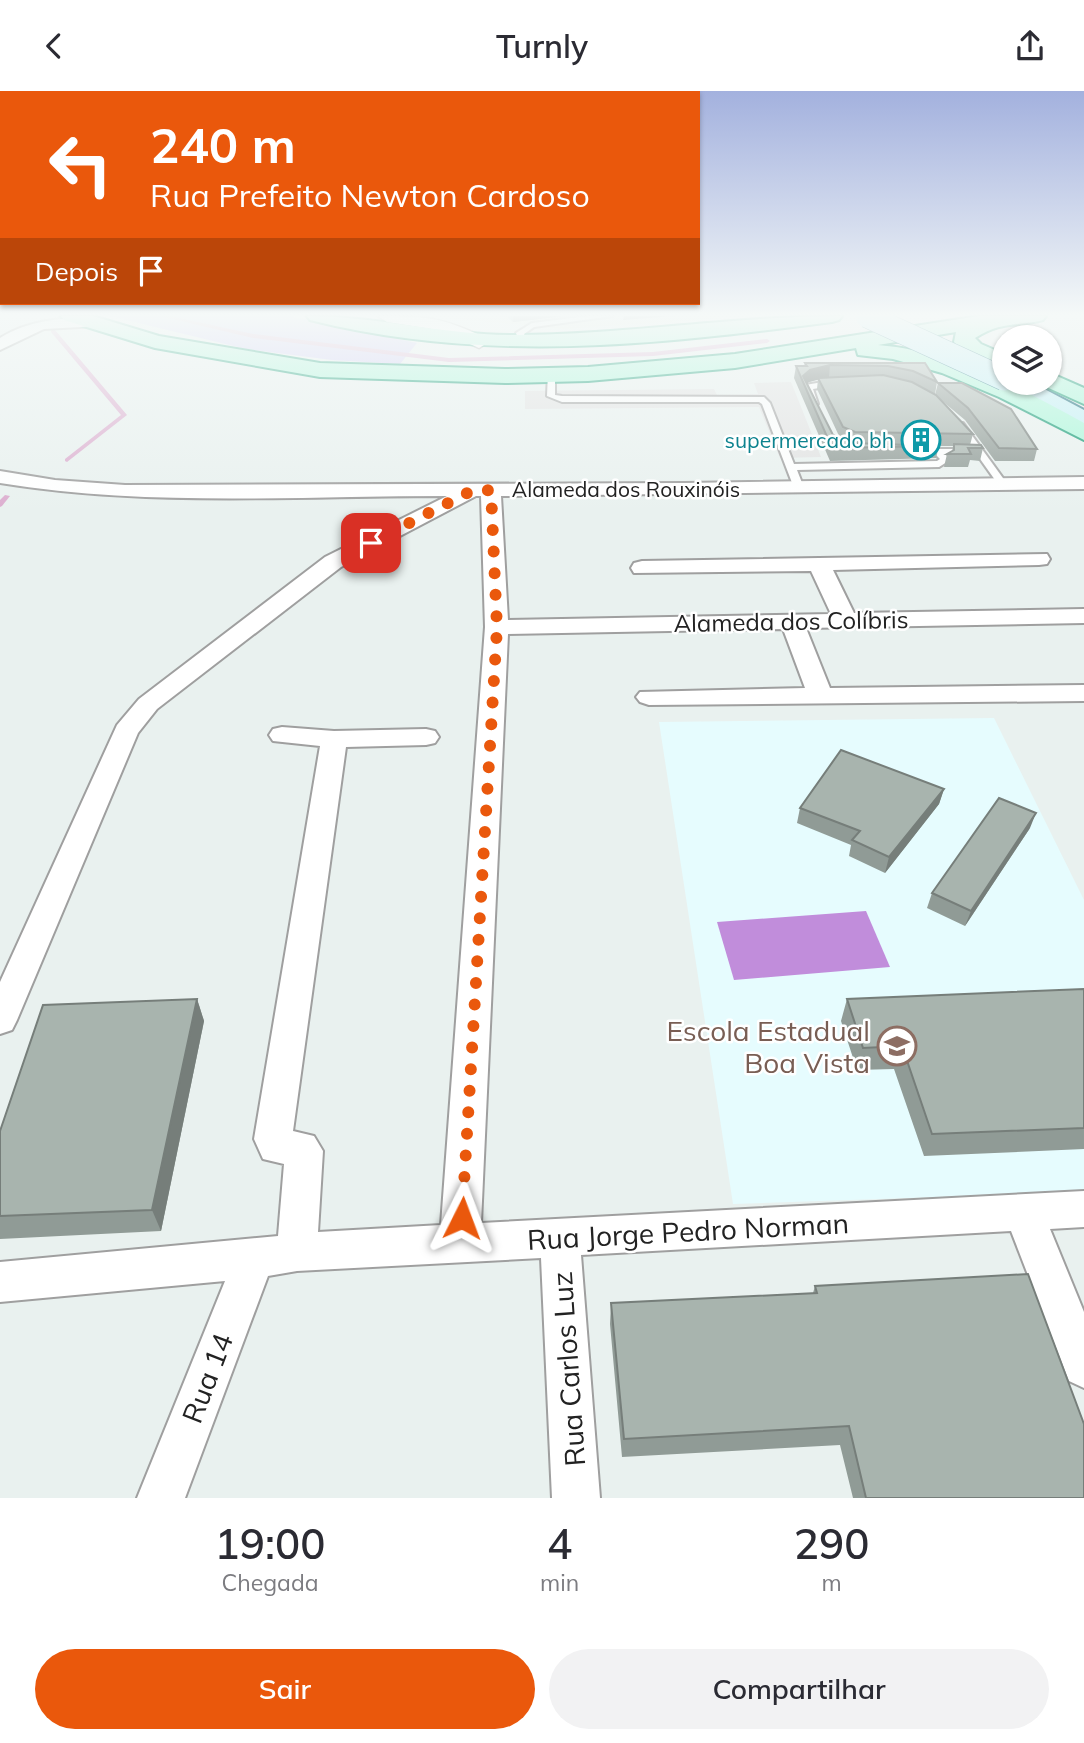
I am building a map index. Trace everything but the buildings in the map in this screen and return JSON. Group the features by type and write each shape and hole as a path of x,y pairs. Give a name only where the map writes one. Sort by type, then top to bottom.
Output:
{"main road":[{"path":"978,382 1008,393 1084,433"},
{"path":"1062,386 1081,396"},
{"path":"1062,390 1081,396"},
{"path":"1037,395 1084,420"}],"street":[{"name":"Alameda dos Rouxinóis","path":"0,477 55,486 125,491 799,488 1084,483"},
{"path":"0,1020 125,731 148,705 333,562 481,490 497,628 460,1245"},
{"path":"642,568 1039,559"},
{"path":"819,564 845,619"},
{"name":"Alameda dos Colíbris","path":"497,628 1084,616"},
{"path":"792,622 821,696"},
{"path":"649,697 1084,693"},
{"path":"282,735 334,739 426,737"},
{"path":"297,1252 304,1151 276,1147 273,1139 334,739"},
{"name":"Rua Jorge Pedro Norman","path":"0,1282 254,1259 297,1252 1084,1209"},
{"path":"1023,1211 1084,1366"},
{"name":"Rua Carlos Luz","path":"560,1239 576,1498"},
{"name":"Rua 14","path":"161,1498 254,1259"}],"lane":[{"path":"551,382 550,394 558,398 761,399 766,403 799,488"},
{"path":"819,414 808,387 820,383 847,382"},
{"path":"957,420 1003,485"},
{"path":"902,452 980,452"},
{"path":"791,467 939,464 945,460 939,452"}],"shaded area":[{"path":"791,382 821,457 780,458 759,407 525,409 525,391 714,389 717,395 758,394 754,383"},
{"name":"Escola Estadual Boa Vista","path":"994,718 1084,900 1084,1192 733,1204 659,722"},
{"path":"866,911 890,967 734,980 717,922"}],"waterway":[{"path":"67,460 124,415 96,382"},
{"path":"0,505 7,496"}],"place":[{"name":"supermercado bh","path":"921,440"},
{"name":"Escola Estadual Boa Vista","path":"897,1046"}],"route":[{"path":"371,543 471,491 491,490 497,628 462,1218"}]}
